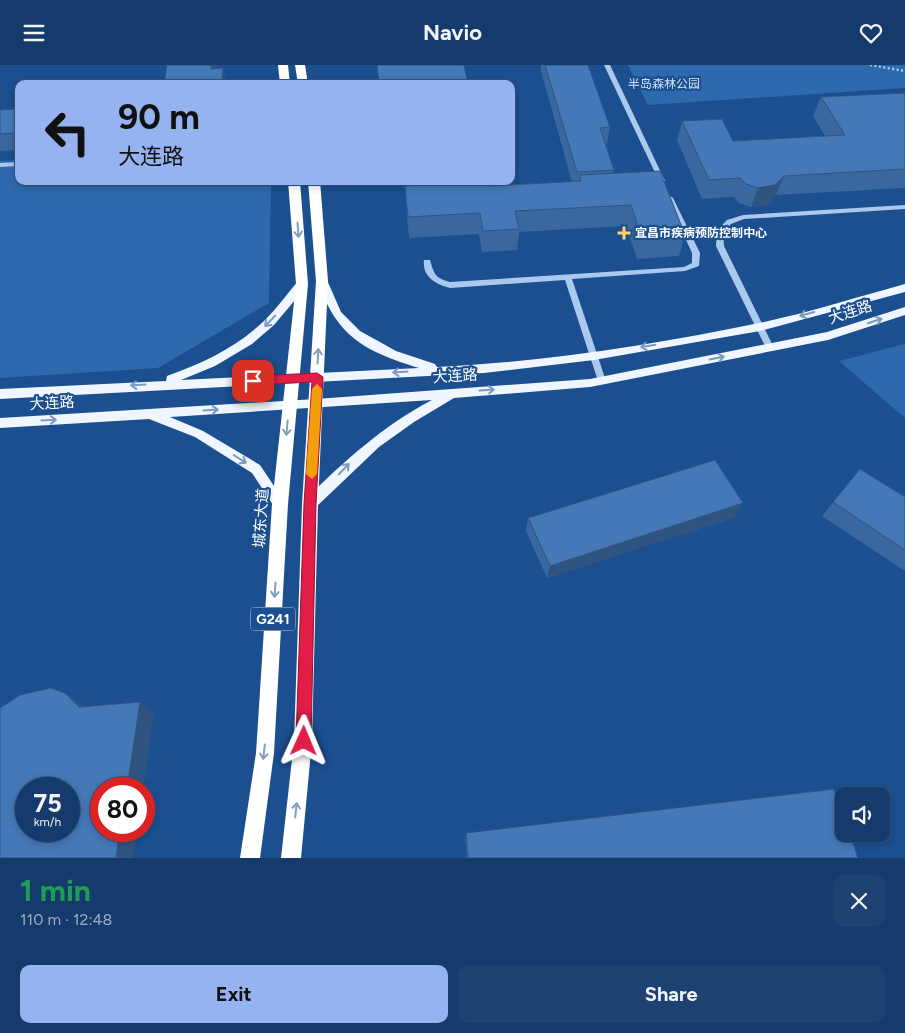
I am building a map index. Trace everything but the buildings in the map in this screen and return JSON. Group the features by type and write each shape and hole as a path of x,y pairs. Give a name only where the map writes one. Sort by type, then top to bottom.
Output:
{"highway":[{"path":"283,65 285,80"},
{"path":"300,65 302,80"},
{"name":"城东大道","path":"250,858 265,753 280,504 302,284 294,185"},
{"name":"G241","path":"291,858 304,741 310,504 322,279 314,185"}],"main road":[{"path":"322,279 337,314 360,336 405,360 440,370"},
{"path":"157,384 204,368 236,350 269,322 302,284"},
{"name":"大连路","path":"0,393 484,369 594,356 760,327 905,288"},
{"name":"大连路","path":"0,423 316,404 602,381 828,337 905,311"},
{"path":"310,504 350,462 388,431 415,413 456,392"},
{"path":"149,414 199,433 256,469 280,504"}],"street":[{"path":"427,262 429,274 438,282 450,285 685,269 696,264 696,253 608,65"},
{"path":"0,165 15,164"},
{"path":"655,187 664,187"},
{"path":"568,277 602,381"}],"lane":[{"path":"770,348 720,247 719,232 728,222 743,217 905,207"}],"path":[{"path":"870,65 905,71"}],"green space":[{"name":"半岛森林公园","path":"628,65 905,65 905,88 648,105"},
{"path":"15,160 15,185 271,185 269,303 158,368 0,378 0,161"},
{"path":"905,344 905,418 839,361"}],"slow traffic":[{"path":"312,474 317,389"}],"place":[{"name":"宜昌市疾病预防控制中心","path":"624,233"}],"route":[{"path":"253,381 317,377 310,504 304,741"}]}
